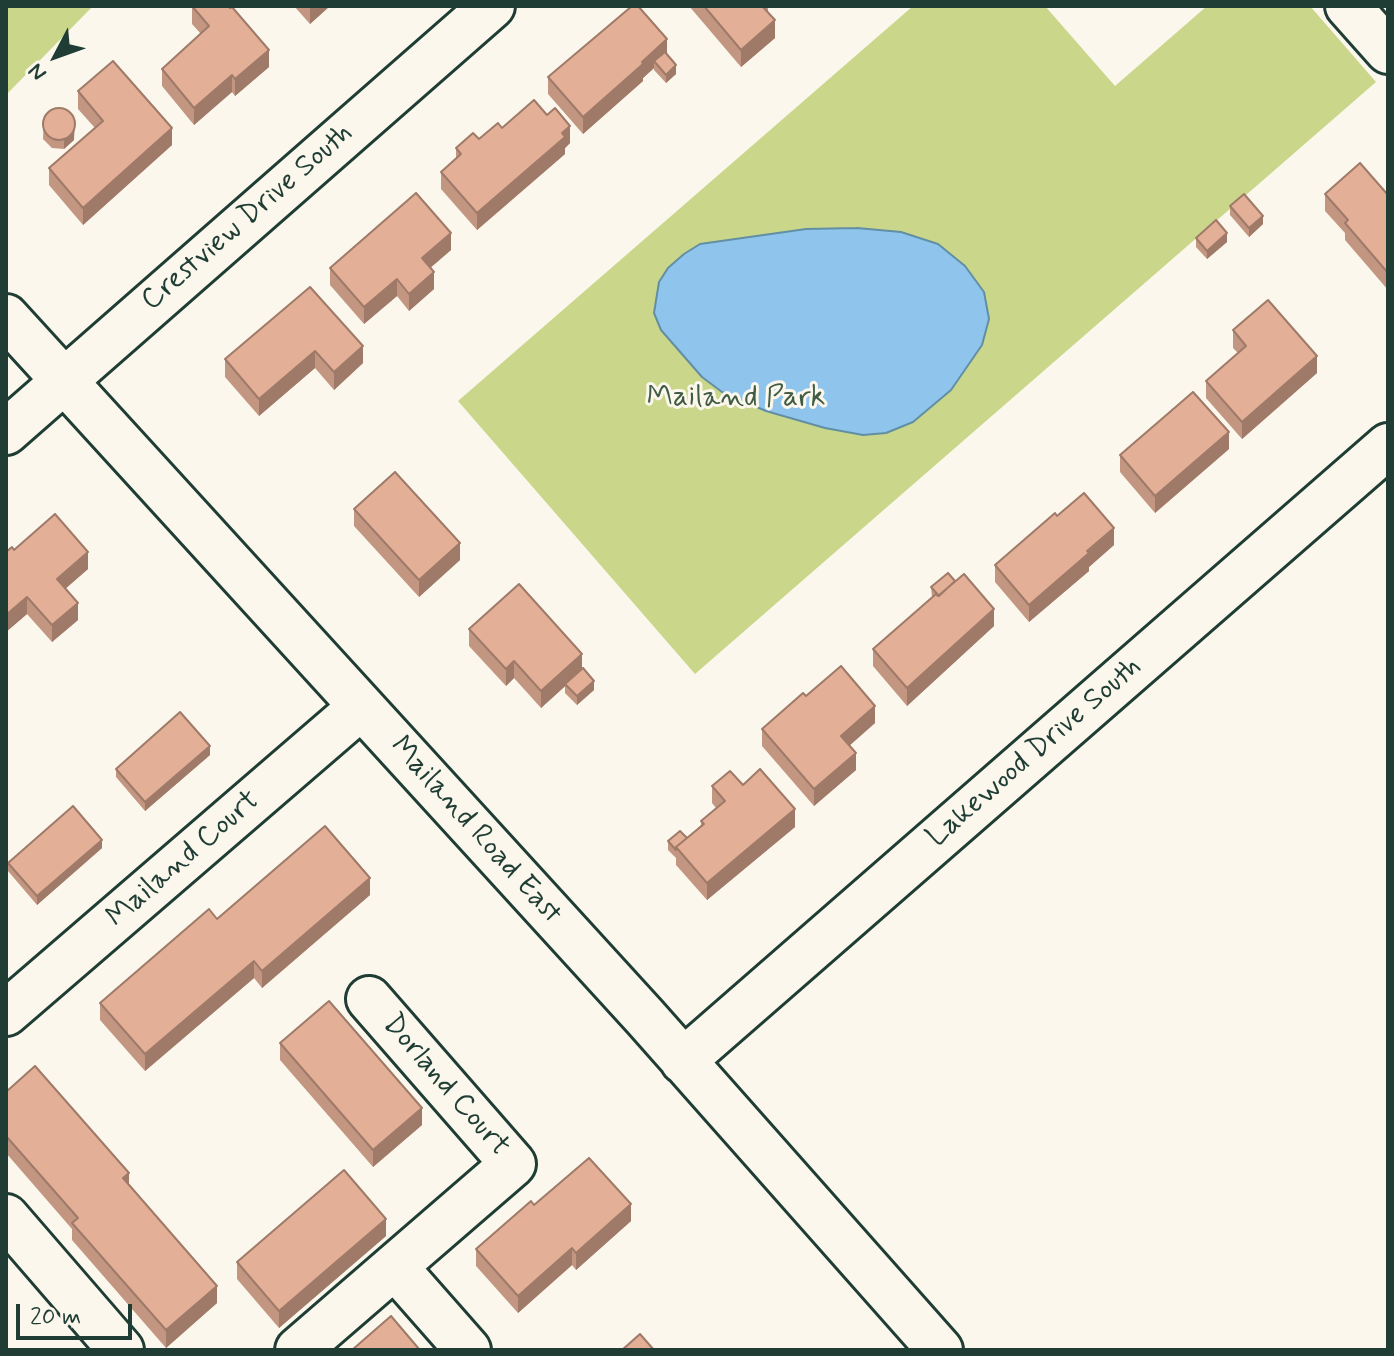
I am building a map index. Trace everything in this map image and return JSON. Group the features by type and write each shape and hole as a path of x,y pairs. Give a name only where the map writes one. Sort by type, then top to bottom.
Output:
{"street":[{"name":"Crestview Drive South","path":"6,432 492,6"},
{"path":"1348,6 1388,51"},
{"name":"Mailand Road East","path":"6,317 683,1061 940,1350"},
{"name":"Lakewood Drive South","path":"683,1061 1388,446"},
{"name":"Mailand Court","path":"6,1013 361,707"},
{"name":"Dorland Court","path":"298,1350 513,1164 369,999"},
{"path":"6,1217 121,1350"},
{"path":"395,1267 468,1350"}],"green space":[{"path":"6,6 93,6 6,95"},
{"name":"Mailand Park","path":"913,6 1045,6 1115,86 1207,6 1310,6 1376,82 695,674 458,401"}],"water":[{"path":"857,228 901,232 938,244 965,266 984,292 989,319 982,345 951,390 913,422 886,433 863,435 766,411 722,392 702,377 661,330 654,313 659,282 668,268 700,244 806,229"}],"building":[{"path":"192,6 232,7 269,50 235,79 232,75 194,108 162,69 209,26"},
{"path":"632,6 638,6 667,39 583,117 548,77"},
{"path":"704,6 762,6 775,20 741,50"},
{"path":"665,52 676,65 666,75 654,61"},
{"path":"113,61 172,128 83,208 49,168 103,121 78,91"},
{"path":"534,100 547,115 555,108 570,126 562,133 565,137 477,213 441,172 461,154 456,148 473,133 479,139 498,123 502,128"},
{"path":"59,108 70,113 75,124 70,135 59,140 48,135 43,124 48,113"},
{"path":"1360,163 1388,195 1388,273 1345,223 1348,220 1325,194"},
{"path":"416,193 451,233 422,258 434,272 409,294 397,279 364,307 330,268"},
{"path":"1244,194 1263,216 1249,228 1230,206"},
{"path":"1216,220 1227,233 1207,251 1196,238"},
{"path":"310,287 363,346 334,372 315,351 259,399 225,359"},
{"path":"1268,300 1317,356 1242,422 1206,381 1246,346 1233,330"},
{"path":"1193,392 1229,432 1155,496 1120,455"},
{"path":"395,472 460,543 419,580 354,509"},
{"path":"1084,493 1114,528 1029,605 995,565 1055,513 1057,516"},
{"path":"55,514 88,552 57,579 78,603 52,625 27,597 6,615 6,552 12,547 14,550"},
{"path":"948,573 955,581 939,596 931,587"},
{"path":"964,574 994,609 907,688 873,649"},
{"path":"519,584 582,654 541,691 514,661 506,669 469,629"},
{"path":"841,666 875,706 841,736 856,753 814,789 762,729 803,693 806,696"},
{"path":"583,668 594,681 577,696 565,684"},
{"path":"180,712 210,746 145,802 116,769"},
{"path":"760,769 795,809 707,883 676,847 725,801 712,786 730,771 743,785"},
{"path":"73,806 102,840 37,896 8,863"},
{"path":"325,826 370,878 262,971 254,961 145,1054 100,1003 209,909 217,919"},
{"path":"680,831 687,838 676,850 668,841"},
{"path":"329,1001 422,1108 373,1150 280,1043"},
{"path":"35,1066 129,1173 123,1178 217,1286 166,1330 72,1223 78,1218 6,1136 6,1092"},
{"path":"589,1158 631,1204 576,1253 572,1248 518,1296 476,1249 531,1201 534,1205"},
{"path":"344,1170 386,1219 279,1311 237,1262"},
{"path":"391,1316 418,1350 352,1350"},
{"path":"640,1334 654,1350 622,1350"}]}
